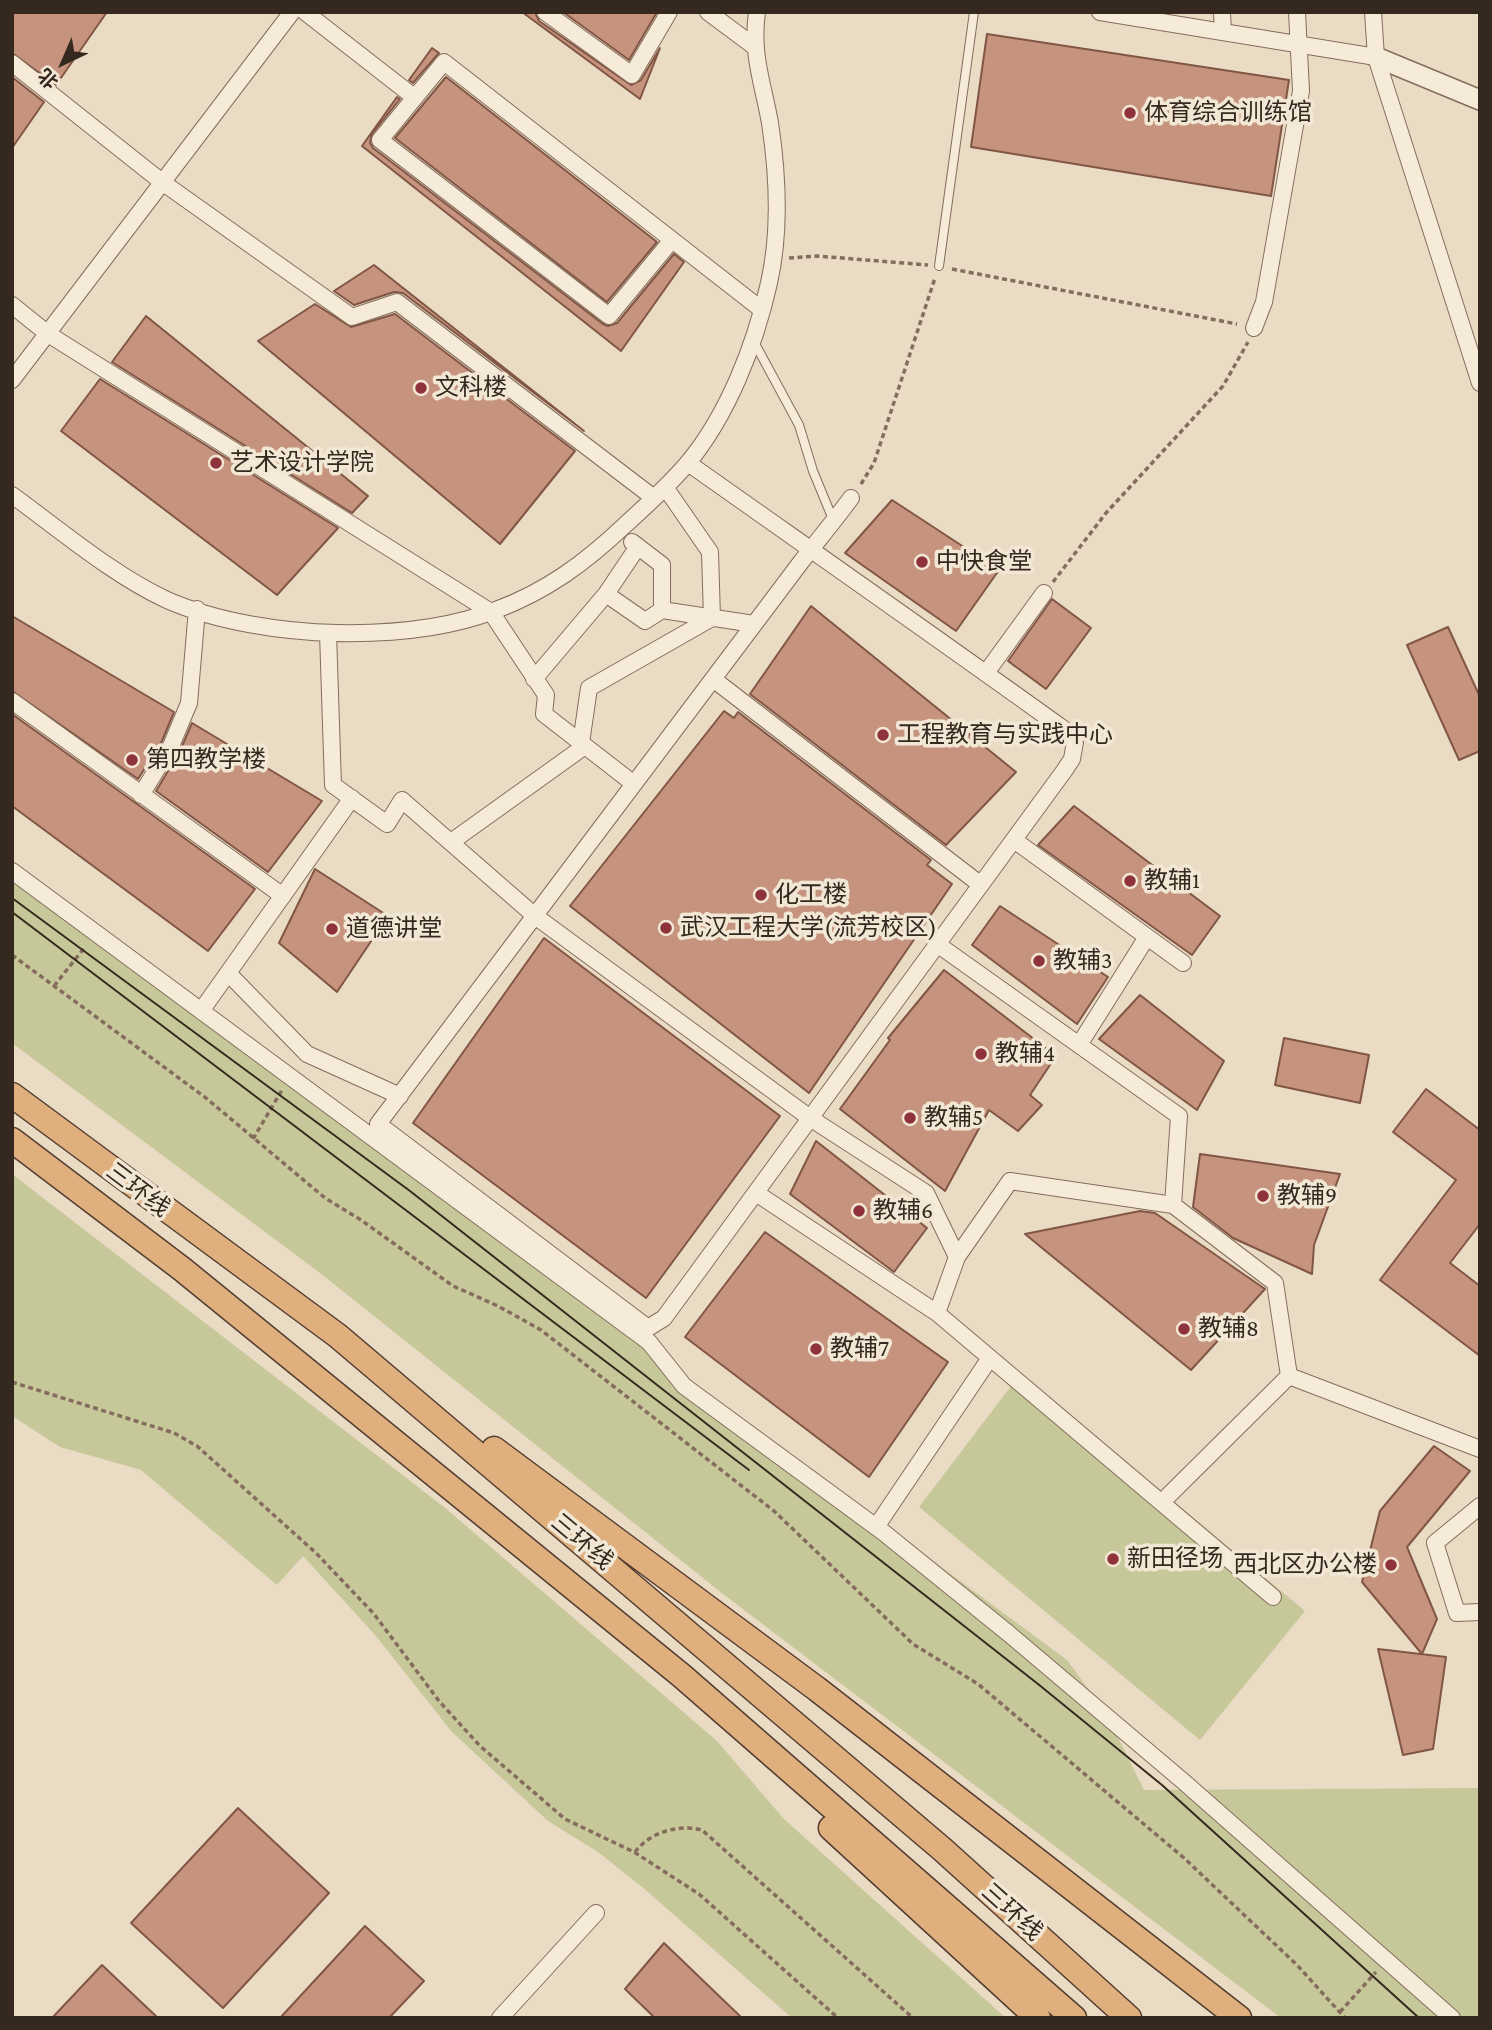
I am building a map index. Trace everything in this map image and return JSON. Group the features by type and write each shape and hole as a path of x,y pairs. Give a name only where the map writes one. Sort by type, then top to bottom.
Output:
{"highway":[{"name":"三环线","path":"12,1095 338,1336 942,1849 1129,2018"},
{"name":"三环线","path":"12,1140 193,1277 708,1699 1074,2018"},
{"path":"338,1336 614,1535 1239,2018"},
{"path":"708,1699 795,1796 1038,2018"}],"street":[{"path":"12,380 292,12"},
{"path":"305,12 414,97"},
{"path":"544,12 632,75 668,12"},
{"path":"708,12 755,47"},
{"path":"12,495 166,600 265,627 328,633 384,632 441,625 491,612 575,570 620,531 688,463 733,388 762,310 777,235 778,191 755,47 757,12"},
{"path":"1100,12 1376,57 1480,100"},
{"path":"1222,12 1223,32"},
{"path":"1254,328 1264,303 1301,91 1297,12"},
{"path":"1373,12 1376,57 1480,383"},
{"path":"672,240 609,316 380,140 444,62 762,310"},
{"path":"12,63 162,183 352,317 397,302 659,493 710,552 712,618"},
{"path":"12,305 48,334 491,612 545,695 544,714 634,784"},
{"path":"688,463 811,549 986,673 1065,730 1075,742 1072,759 1014,840 664,1318 648,1328 379,1124 754,624 811,549 834,522 851,498"},
{"path":"620,531 637,548 662,565 662,610"},
{"path":"534,678 606,594 637,548"},
{"path":"986,673 1044,593"},
{"path":"606,594 645,621 662,610 754,624"},
{"path":"141,795 171,746 189,703 197,609"},
{"path":"451,842 583,745 589,688 712,618"},
{"path":"328,633 333,785 387,824 402,800 535,916 810,1118 926,1193 957,1257"},
{"path":"713,679 981,885"},
{"path":"12,701 283,896"},
{"path":"201,1011 352,799"},
{"path":"1014,840 1183,963"},
{"path":"12,871 649,1342 684,1386 876,1527 1184,1782 1452,2018"},
{"path":"1079,1045 1147,937"},
{"path":"937,944 1179,1116 1173,1205"},
{"path":"228,973 307,1054 400,1096"},
{"path":"291,1077 307,1054"},
{"path":"937,1313 957,1257 1010,1181 1173,1205 1275,1283 1289,1376"},
{"path":"756,1192 937,1313 1273,1597"},
{"path":"876,1527 990,1358"},
{"path":"1289,1376 1480,1449"},
{"path":"1168,1496 1289,1376"},
{"path":"1480,1506 1435,1544 1457,1613 1480,1612"},
{"path":"500,2018 596,1913"}],"lane":[{"path":"939,266 974,12"},
{"path":"752,338 799,425 813,471 834,522"}],"path":[{"path":"773,260 817,256 939,266 1254,328 1223,386 1106,513 1044,593"},
{"path":"851,498 874,463 939,266"},
{"path":"54,986 95,932"},
{"path":"12,955 206,1098 325,1198 361,1220 453,1286 498,1306 541,1330 774,1511 914,1644 978,1684 1184,1858 1297,1965 1345,2018"},
{"path":"253,1139 291,1077"},
{"path":"12,1382 174,1433 197,1446 316,1553 366,1605 439,1700 480,1746 565,1819 634,1852 699,1894 838,2018"},
{"path":"634,1852 640,1845 662,1833 684,1825 702,1830 913,2018"},
{"path":"1340,2012 1378,1970"}],"green space":[{"path":"12,880 1067,1660 1106,1713 1144,1790 1480,1788 1480,2018 1281,2018 723,1594 320,1273 12,1043"},
{"path":"12,1174 444,1507 717,1741 784,1819 1006,2018 792,2018 642,1887 598,1852 548,1821 452,1732 376,1636 303,1556 277,1585 141,1470 60,1447 12,1416"},
{"name":"新田径场","path":"1021,1373 1305,1611 1200,1740 919,1507"}],"building":[{"path":"12,12 107,12 56,85 12,53"},
{"path":"522,12 535,12 539,21 631,85 641,80 660,48 640,99"},
{"path":"563,12 657,12 629,60"},
{"name":"体育综合训练馆","path":"987,34 1289,80 1271,196 971,147"},
{"path":"432,48 439,53 413,83 409,80"},
{"path":"12,77 44,102 12,148"},
{"path":"446,77 657,242 607,302 395,138"},
{"path":"397,97 400,99 372,134 370,143 373,148 603,324 608,326 617,323 674,254 684,262 621,351 362,146"},
{"path":"374,265 584,431 403,293 394,292 354,305 334,291"},
{"name":"文科楼","path":"315,304 351,327 395,314 575,451 500,544 258,341"},
{"path":"146,316 368,496 352,513 112,362"},
{"path":"100,379 338,528 277,595 61,431"},
{"name":"中快食堂","path":"892,500 999,570 956,631 845,553"},
{"path":"1052,599 1091,628 1046,689 1008,661"},
{"name":"工程教育与实践中心","path":"811,606 1016,772 946,845 750,694"},
{"path":"12,616 174,712 162,741 138,779 12,691"},
{"path":"1448,627 1480,697 1480,751 1459,760 1407,645"},
{"name":"化工楼","path":"724,711 734,718 738,712 931,860 927,865 952,884 809,1093 570,906"},
{"path":"12,714 255,889 208,951 12,806"},
{"path":"192,723 322,801 268,872 156,791 180,751"},
{"name":"教辅1","path":"1074,806 1220,916 1192,955 1038,845"},
{"name":"道德讲堂","path":"315,869 388,916 337,992 279,943"},
{"name":"教辅3","path":"1000,906 1108,977 1077,1024 972,945"},
{"path":"544,938 780,1116 646,1298 413,1123"},
{"path":"944,970 1056,1056 1030,1095 1042,1105 1018,1131 989,1110 945,1191 840,1109 890,1040 888,1038"},
{"path":"1140,995 1224,1061 1197,1110 1099,1039"},
{"path":"1284,1038 1369,1055 1360,1103 1275,1085"},
{"path":"1426,1089 1480,1130 1480,1224 1450,1263 1480,1286 1480,1356 1380,1280 1456,1180 1393,1132"},
{"name":"教辅6","path":"816,1141 927,1228 894,1272 790,1194"},
{"name":"教辅9","path":"1200,1154 1340,1174 1314,1245 1312,1274 1233,1238 1193,1207"},
{"name":"教辅8","path":"1140,1211 1155,1213 1265,1289 1191,1370 1025,1234"},
{"name":"教辅7","path":"765,1232 948,1362 869,1477 685,1337"},
{"name":"西北区办公楼","path":"1434,1446 1470,1471 1407,1547 1437,1619 1422,1654 1362,1582 1380,1511"},
{"path":"1378,1649 1446,1657 1433,1749 1403,1755"},
{"path":"238,1808 329,1893 223,2008 131,1923"},
{"path":"365,1926 424,1981 389,2018 280,2018"},
{"path":"664,1943 742,2018 655,2018 625,1989"},
{"path":"102,1965 158,2018 52,2018"}],"tram line":[{"path":"12,898 410,1191 1038,1684 1162,1785 1419,2018"},
{"path":"12,912 749,1470"}],"place":[{"name":"体育综合训练馆","path":"1130,113"},
{"name":"文科楼","path":"421,388"},
{"name":"艺术设计学院","path":"216,463"},
{"name":"中快食堂","path":"922,562"},
{"name":"工程教育与实践中心","path":"883,735"},
{"name":"第四教学楼","path":"132,760"},
{"name":"教辅1","path":"1130,881"},
{"name":"化工楼","path":"761,895"},
{"name":"武汉工程大学(流芳校区)","path":"666,928"},
{"name":"道德讲堂","path":"332,929"},
{"name":"教辅3","path":"1039,961"},
{"name":"教辅4","path":"981,1054"},
{"name":"教辅5","path":"910,1118"},
{"name":"教辅9","path":"1263,1196"},
{"name":"教辅6","path":"859,1211"},
{"name":"教辅8","path":"1184,1329"},
{"name":"教辅7","path":"816,1349"},
{"name":"新田径场","path":"1113,1559"},
{"name":"西北区办公楼","path":"1391,1565"}]}
